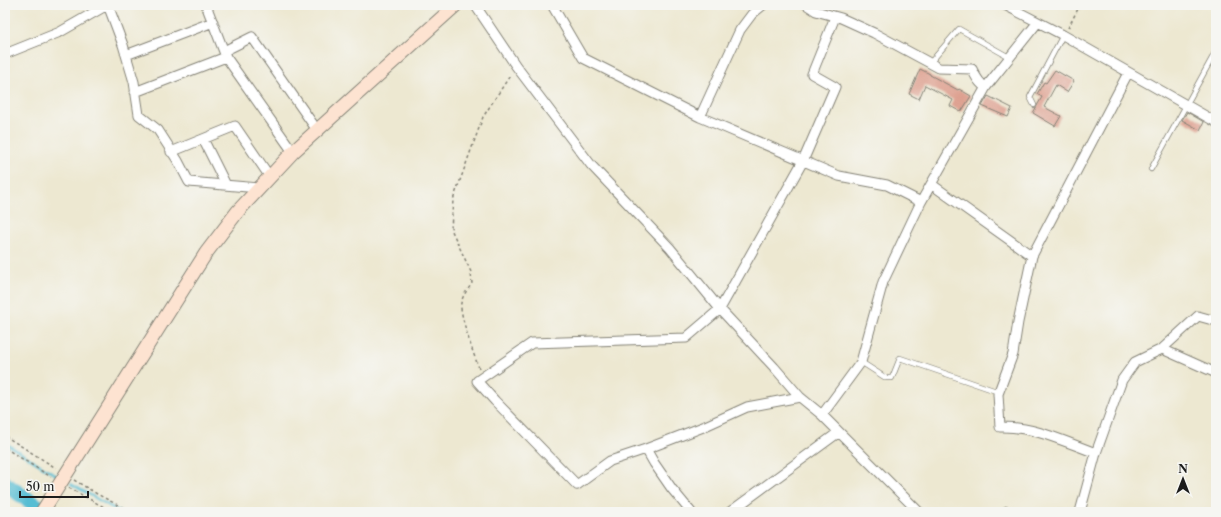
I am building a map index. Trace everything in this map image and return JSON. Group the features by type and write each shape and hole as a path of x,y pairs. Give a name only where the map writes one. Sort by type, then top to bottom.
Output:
{"street":[{"path":"5,54 60,32 108,5 134,82 138,115 158,130 189,182 259,188"},
{"path":"206,5 225,54 293,152"},
{"path":"42,512 206,253 238,211 293,152 456,5"},
{"path":"475,5 516,66 591,165 670,248 720,309 800,397 822,415 919,512"},
{"path":"552,5 583,58 700,117 803,161 839,176 887,185 922,202"},
{"path":"700,117 740,30 752,14 763,5"},
{"path":"807,5 816,11 834,16 874,33 939,68 972,69 979,81 986,86"},
{"path":"1005,5 1216,122"},
{"path":"800,397 747,407 703,427 610,461 577,484 477,381 532,343 686,338 720,309 803,161 835,87 812,74 834,16"},
{"path":"126,55 213,22"},
{"path":"822,415 861,362 883,282 922,202 986,86 1038,22"},
{"path":"136,92 225,54 252,37 317,130"},
{"path":"1096,453 1040,432 1015,426 1000,427 998,394 1013,354 1032,256 1128,73"},
{"path":"171,152 235,126 270,177"},
{"path":"203,139 226,185"},
{"path":"932,184 1032,256"},
{"path":"1080,512 1096,453 1122,380 1135,362 1162,349 1198,316 1216,321"},
{"path":"1162,349 1216,373"},
{"path":"730,512 839,432"},
{"path":"646,449 672,490 689,511"}],"lane":[{"path":"930,63 959,29 1010,58"},
{"path":"1034,104 1030,97 1063,36"},
{"path":"1151,169 1216,51"},
{"path":"861,362 886,378 892,378 900,358 999,392"},
{"path":"1004,512 1006,509 1010,512"}],"path":[{"path":"1063,36 1080,5"},
{"path":"482,378 467,333 461,304 464,294 472,284 471,272 451,229 453,200 483,117 516,66"},
{"path":"5,436 97,494 131,512"}],"building":[{"path":"920,69 971,96 961,112 950,106 953,100 925,85 919,99 909,94"},
{"path":"1055,70 1074,81 1067,92 1056,85 1044,107 1061,116 1055,126 1033,113 1042,97 1037,94 1044,82 1046,83"},
{"path":"988,96 1012,108 1008,117 982,106"},
{"path":"1187,112 1204,122 1200,130 1182,120"}],"waterway":[{"path":"5,443 56,475"},
{"path":"5,484 46,512"},
{"path":"71,484 120,512"}]}
